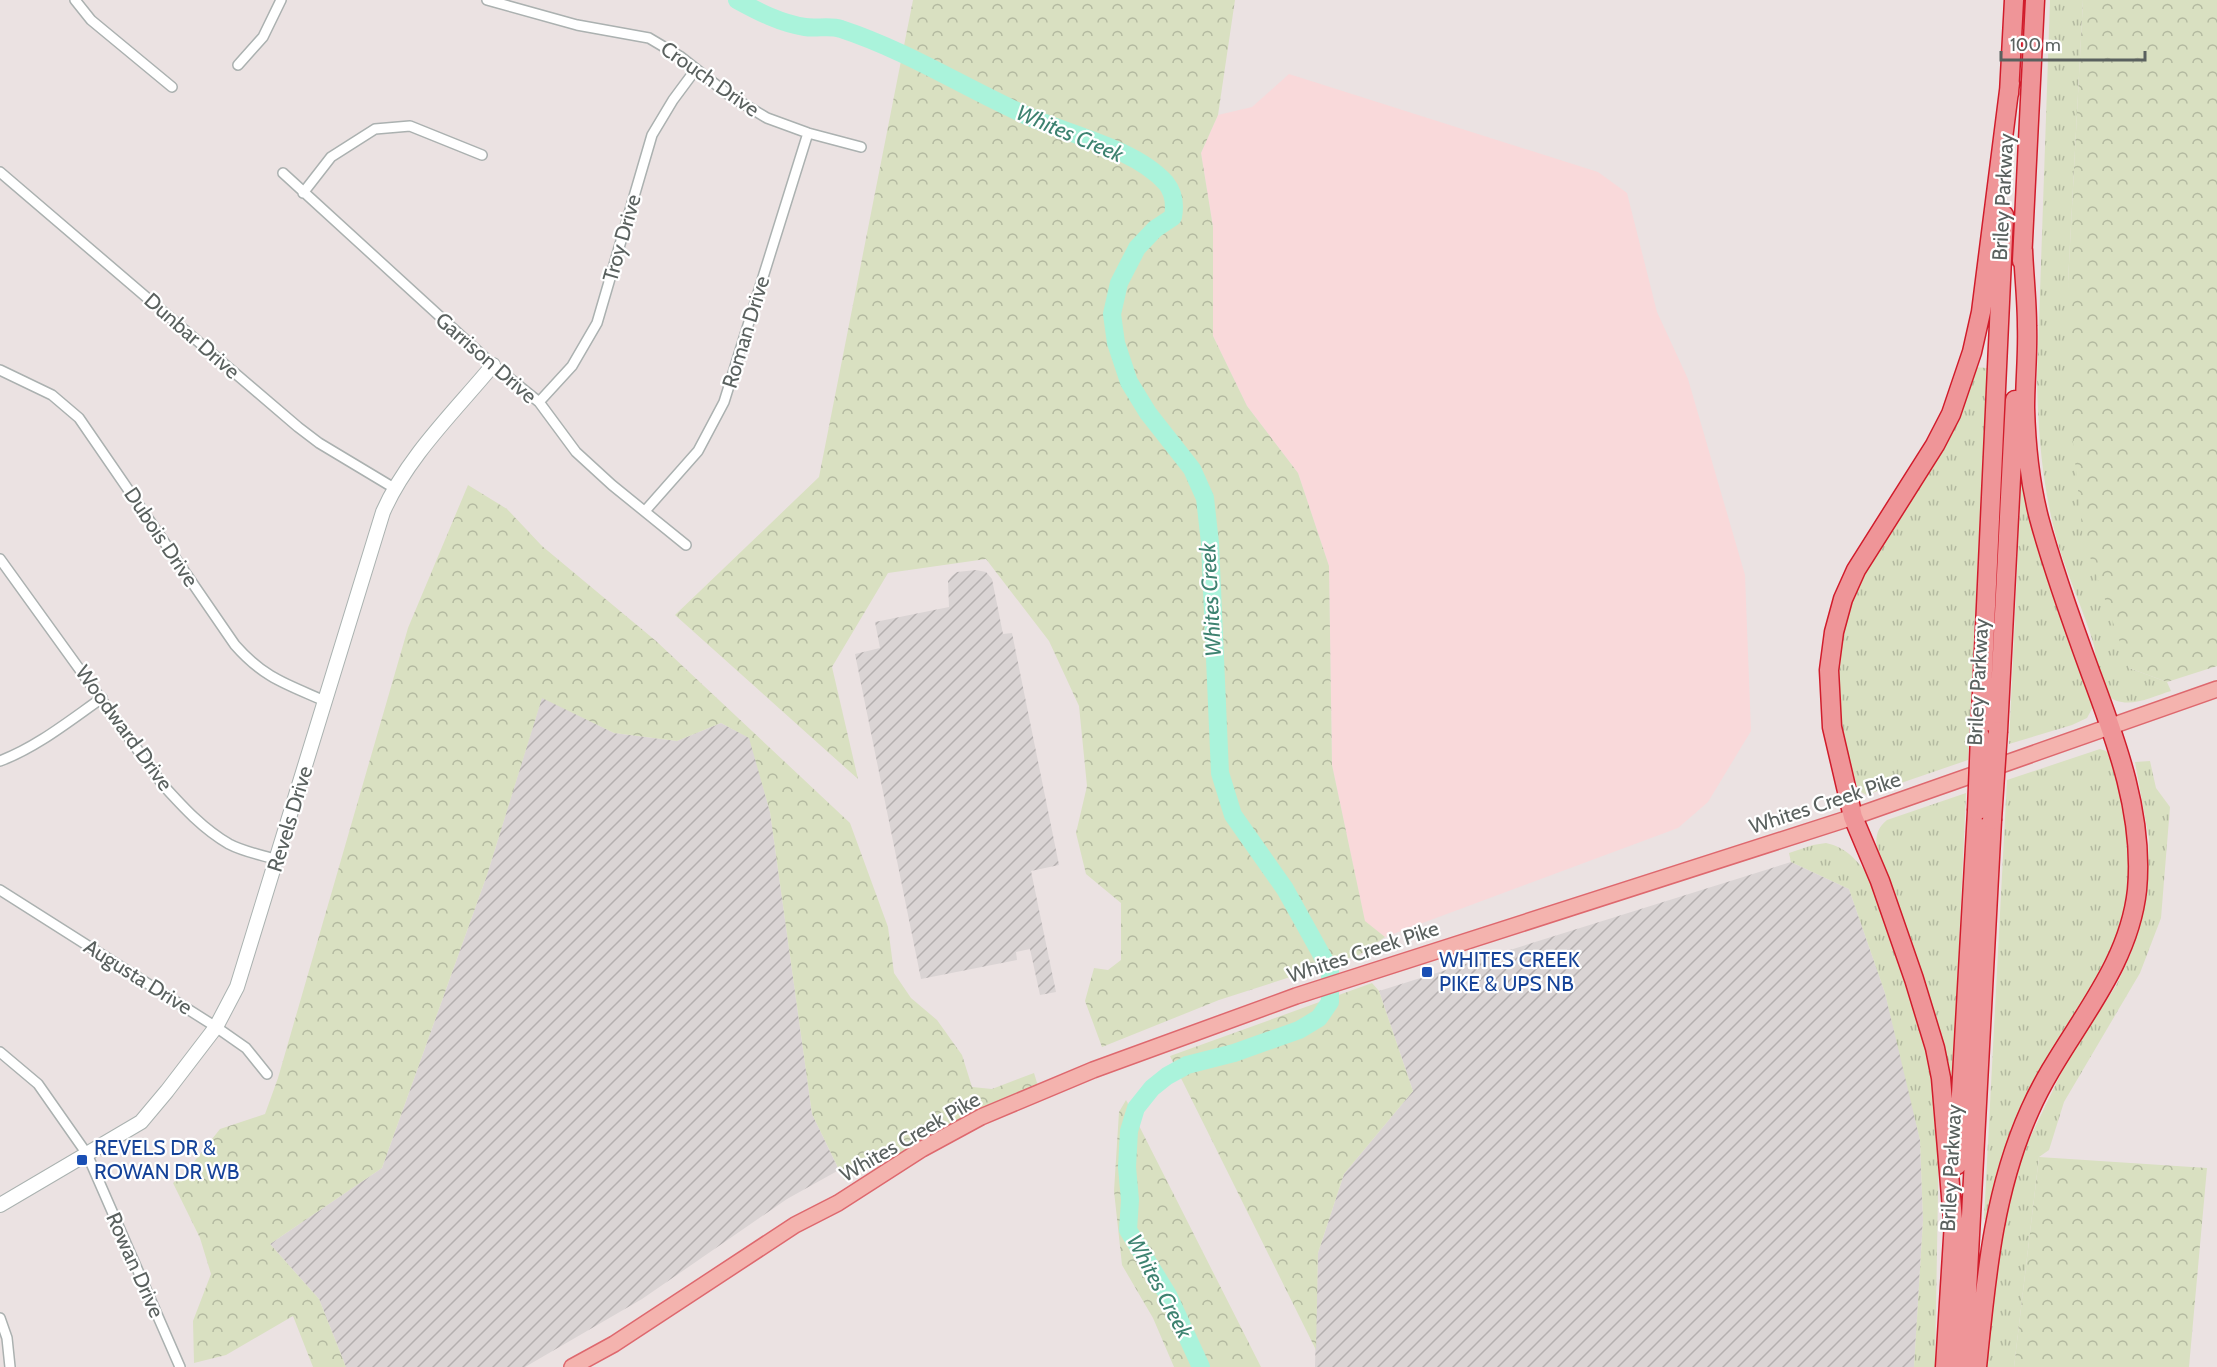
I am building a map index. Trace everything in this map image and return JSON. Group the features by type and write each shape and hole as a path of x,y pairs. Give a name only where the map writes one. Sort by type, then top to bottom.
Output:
{"highway":[{"name":"Briley Parkway","path":"1963,1367 1989,733 2014,0"},
{"name":"Briley Parkway","path":"1989,733 2023,250 2035,0"},
{"path":"1954,1232 1941,1078 1935,1048 1880,881 1853,817 1832,727 1829,670 1834,632 1843,599 1856,570 1935,444 1951,414 1963,382 1981,312 2010,83"},
{"path":"1977,1367 1989,1249 2012,1156 2030,1108 2046,1077 2112,971 2132,916 2139,862 2133,807 2111,726 2057,574 2040,519 2032,481 2025,407 2027,326 2023,250"},
{"name":"Briley Parkway","path":"1945,1367 1985,816"}],"main road":[{"name":"Whites Creek Pike","path":"572,1367 614,1344 795,1225 838,1203 922,1149 981,1117 1106,1065 1296,996 1853,817 2217,689"}],"street":[{"path":"75,0 91,20 172,87"},
{"path":"238,65 263,36 281,0"},
{"name":"Crouch Drive","path":"487,0 577,25 649,38 674,52 729,95 767,118 808,133 861,147"},
{"name":"Troy Drive","path":"539,402 572,366 597,323 652,135 673,100 696,69"},
{"path":"303,193 331,157 375,129 410,126 482,154"},
{"name":"Roman Drive","path":"645,511 698,451 724,402 808,133"},
{"name":"Dunbar Drive","path":"0,172 298,427 319,443 394,488"},
{"name":"Garrison Drive","path":"283,173 493,365 539,402 576,452 686,545"},
{"name":"Revels Drive","path":"0,1205 141,1122 216,1027 237,987 278,860 374,541 394,488 409,465 493,365"},
{"name":"Dubois Drive","path":"0,370 52,395 79,417 246,658 268,675 325,700"},
{"name":"Woodward Drive","path":"0,559 183,808 212,833 231,845 278,860"},
{"path":"0,761 17,755 37,743 102,698"},
{"name":"Augusta Drive","path":"0,890 216,1027 246,1048 267,1074"},
{"name":"Rowan Drive","path":"0,1052 38,1084 87,1154 180,1367"},
{"path":"0,1318 7,1338 10,1367"}],"shaded area":[{"path":"1289,74 1598,172 1627,193 1657,312 1688,379 1745,575 1751,731 1708,802 1678,828 1385,937 1365,922 1332,765 1329,566 1298,473 1247,406 1213,336 1213,227 1201,153 1218,115 1252,107"},
{"path":"976,570 986,572 992,579 1003,634 1012,633 1059,865 1031,871 1056,992 1040,995 1030,949 1016,952 1017,960 921,979 855,654 880,648 875,622 949,607 948,581 957,572"},
{"path":"542,697 614,733 677,741 721,723 750,738 770,812 812,1114 839,1170 787,1199 642,1299 525,1367 346,1367 319,1299 270,1244 382,1168 487,875"},
{"path":"1791,862 1849,889 1885,993 1909,1088 1920,1140 1923,1220 1914,1367 1315,1367 1318,1253 1344,1174 1413,1091 1379,991"}],"green space":[{"path":"913,0 1235,0 1218,115 1201,153 1213,227 1213,336 1247,406 1298,473 1329,566 1332,765 1365,921 1385,937 1359,955 1219,1000 1102,1047 1085,1001 1094,968 1108,970 1121,960 1121,903 1086,874 1076,833 1087,786 1079,706 1049,641 986,559 888,573 832,667 858,779 675,615 819,477"},
{"path":"2050,0 2083,0 2068,282 2129,668 2167,682 2171,691 2138,702 2121,702 2113,699 2102,689 2095,648 2054,527 2042,464 2037,380"},
{"path":"2083,0 2217,0 2217,666 2167,682 2129,668 2083,537 2072,433 2068,282"},
{"path":"1973,367 1987,368 1968,760 1866,795 1858,790 1840,727 1836,673 1839,645 1851,598"},
{"path":"2022,464 2094,705 2087,718 2072,725 2009,744"},
{"path":"468,485 507,509 542,546 656,641 850,823 888,927 894,973 911,998 937,1020 962,1055 972,1087 992,1089 1034,1073 1038,1086 844,1180 812,1114 770,812 749,738 721,723 677,741 614,733 542,698 487,875 382,1168 270,1244 319,1299 346,1367 313,1367 293,1316 226,1355 194,1363 193,1321 211,1274 200,1238 173,1183 189,1168 220,1129 265,1114 278,1078 408,628"},
{"path":"2100,749 2110,755 2130,820 2132,881 2119,940 2047,1064 1990,1221 1984,1219 2007,780"},
{"path":"2150,761 2156,788 2170,807 2161,918 2140,973 2064,1102 2049,1150 2039,1157 2014,1367 1985,1367 2000,1236 2010,1190 2026,1146 2067,1061 2117,984 2131,953 2141,921 2147,883 2149,839 2135,762"},
{"path":"1966,793 1953,1075 1947,1077 1880,863 1876,840 1879,829 1887,820"},
{"path":"1826,843 1845,851 1867,873 1919,1026 1933,1080 1939,1136 1935,1367 1914,1367 1923,1220 1920,1140 1885,993 1849,889 1791,862 1789,853"},
{"path":"1372,983 1379,991 1413,1091 1344,1174 1318,1253 1316,1350 1170,1056"},
{"path":"1126,1100 1261,1367 1174,1367 1153,1318 1122,1265 1114,1191 1119,1112"},
{"path":"2039,1157 2207,1168 2189,1367 2014,1367"}],"waterway":[{"name":"Whites Creek","path":"737,0 787,23 837,28 888,47 1023,114 1098,142 1136,160 1166,183 1172,195 1173,217 1155,229 1137,248 1119,283 1112,314 1116,343 1129,382 1148,413 1192,469 1205,498 1210,543 1220,773 1233,815 1285,889 1330,970 1330,1002 1319,1018 1299,1030 1234,1053 1187,1065 1152,1088 1136,1108 1129,1131 1128,1230 1168,1295 1201,1367"}],"place":[{"name":"WHITES CREEK PIKE & UPS NB","path":"1427,972"},
{"name":"REVELS DR & ROWAN DR WB","path":"82,1160"}]}
